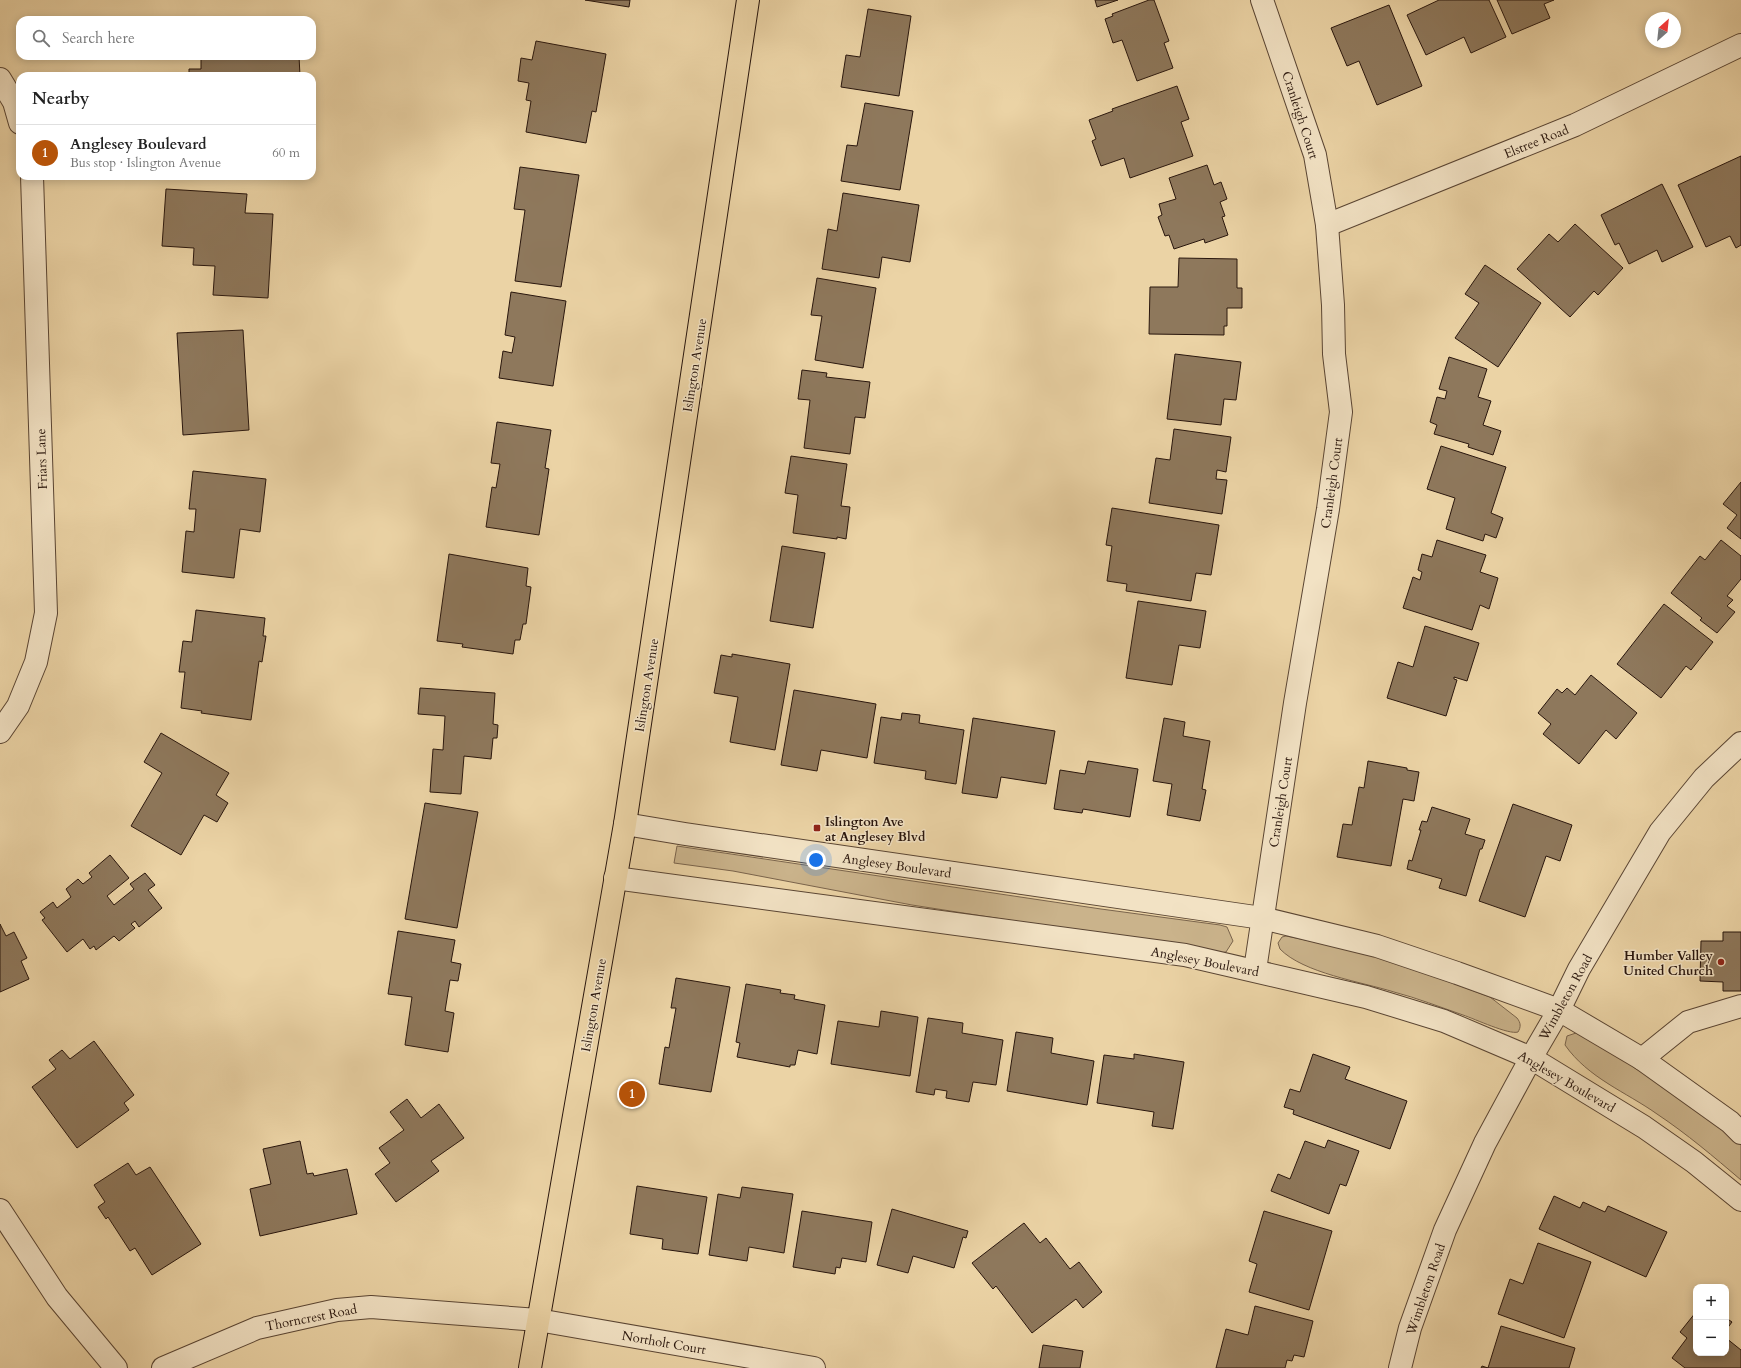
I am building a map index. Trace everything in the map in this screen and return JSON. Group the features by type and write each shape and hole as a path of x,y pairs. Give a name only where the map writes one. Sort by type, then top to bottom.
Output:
{"main road":[{"name":"Islington Avenue","path":"530,1368 625,824 748,0"}],"street":[{"name":"Cranleigh Court","path":"1255,970 1295,702 1328,508 1341,412 1334,354 1333,305 1326,225 1315,155 1262,0"},
{"name":"Elstree Road","path":"1326,225 1576,125 1741,45"},
{"path":"0,79 14,102 16,109"},
{"name":"Friars Lane","path":"0,732 18,706 36,662 46,613 32,180"},
{"name":"Wimbleton Road","path":"1400,1368 1410,1328 1445,1230 1485,1143 1531,1058 1559,1010 1580,969 1660,832 1704,778 1741,743"},
{"name":"Anglesey Boulevard","path":"625,824 1262,918 1377,946 1559,1010 1642,1058 1730,1122 1741,1133"},
{"name":"Anglesey Boulevard","path":"615,878 1184,955 1255,970 1366,997 1444,1021 1531,1058 1644,1126 1694,1162 1741,1200"},
{"path":"1642,1058 1688,1022 1741,1006"},
{"path":"0,1210 56,1297 116,1368"},
{"name":"Thorncrest Road","path":"163,1368 257,1328 337,1310 371,1307 538,1320"},
{"name":"Northolt Court","path":"538,1320 814,1368"}],"shaded area":[{"path":"677,846 1101,909 1220,925 1227,927 1233,941 1226,952 1220,953 912,905 733,871 674,863"},
{"path":"1286,936 1354,950 1404,965 1490,997 1517,1018 1520,1023 1519,1030 1518,1032 1514,1032 1500,1029 1411,997 1318,971 1290,957 1280,949 1278,943 1282,937"},
{"path":"1576,1033 1641,1070 1662,1084 1722,1128 1741,1144 1741,1180 1679,1130 1645,1106 1596,1076 1585,1067 1574,1057 1565,1045 1567,1036"}],"building":[{"path":"585,0 630,0 629,7"},
{"path":"1095,0 1118,0 1097,7"},
{"path":"1149,0 1154,0 1169,41 1164,43 1173,68 1137,81 1122,40 1113,43 1105,19 1113,16 1112,14"},
{"path":"1439,0 1489,0 1506,37 1471,53 1464,37 1426,55 1407,15"},
{"path":"1497,0 1554,0 1544,4 1550,18 1512,34"},
{"path":"1389,5 1422,86 1377,105 1359,61 1347,66 1331,28"},
{"path":"868,9 911,16 899,96 841,87 846,55 860,57"},
{"path":"536,41 606,54 596,112 592,111 586,143 526,132 531,101 526,100 529,83 518,81 521,58 532,60"},
{"path":"201,60 299,60 300,72 189,72 189,69 201,69"},
{"path":"1177,86 1189,119 1181,122 1193,156 1130,178 1124,158 1101,166 1092,141 1096,139 1089,120 1113,111 1112,109"},
{"path":"865,103 913,111 900,190 841,181 847,145 857,146"},
{"path":"1741,156 1741,245 1736,248 1730,236 1706,247 1678,185"},
{"path":"1207,165 1214,185 1221,182 1227,199 1220,202 1225,216 1222,217 1228,235 1205,243 1204,239 1174,249 1169,235 1165,236 1158,217 1162,215 1159,204 1176,199 1169,178"},
{"path":"520,167 579,175 561,287 515,281 525,210 514,209"},
{"path":"1662,184 1693,247 1662,262 1657,250 1629,264 1619,243 1615,245 1601,215"},
{"path":"166,189 247,194 245,213 273,214 268,298 213,295 215,266 193,265 194,248 162,246"},
{"path":"843,193 919,205 910,262 882,257 879,278 822,269 828,229 837,231"},
{"path":"1575,224 1623,268 1598,295 1594,291 1570,317 1517,269 1549,234 1558,242"},
{"path":"1179,258 1237,259 1237,288 1242,288 1242,308 1227,308 1227,326 1224,326 1224,335 1149,334 1150,287 1178,287"},
{"path":"1485,265 1541,303 1498,367 1455,338 1479,303 1465,294"},
{"path":"817,278 876,288 863,368 815,360 822,316 811,315"},
{"path":"511,292 566,301 553,386 499,378 503,351 512,353 515,337 505,335"},
{"path":"243,330 249,430 183,435 177,333"},
{"path":"1175,354 1241,362 1236,400 1224,399 1221,425 1167,419"},
{"path":"1449,357 1487,369 1478,397 1491,401 1483,425 1501,431 1493,455 1468,447 1469,444 1434,434 1437,425 1430,422 1437,397 1445,399 1447,391 1439,389"},
{"path":"802,370 827,373 826,377 870,382 865,418 855,417 850,454 804,448 810,400 798,399"},
{"path":"497,422 551,430 545,468 549,469 539,535 486,527 492,487 496,488 500,464 491,463"},
{"path":"1174,429 1231,437 1226,472 1217,470 1216,479 1227,480 1222,514 1149,503 1156,458 1170,460"},
{"path":"1441,446 1506,467 1491,513 1503,518 1496,538 1485,534 1483,541 1446,529 1455,498 1427,489"},
{"path":"791,456 847,464 841,506 850,507 846,539 793,533 798,495 785,493"},
{"path":"193,471 266,479 260,532 240,529 234,578 182,572 186,531 194,532 196,509 189,509"},
{"path":"1741,482 1741,539 1727,528 1737,515 1723,504"},
{"path":"1112,508 1219,525 1211,575 1196,573 1191,601 1126,591 1127,584 1107,581 1112,546 1106,545"},
{"path":"1437,540 1486,555 1480,572 1498,578 1489,609 1480,605 1472,630 1403,608 1413,577 1420,580 1422,572 1418,570 1422,554 1432,557"},
{"path":"1721,540 1741,556 1741,579 1727,596 1733,600 1727,606 1735,612 1717,633 1700,620 1702,618 1671,593 1700,556 1705,560"},
{"path":"782,546 825,553 813,628 770,621"},
{"path":"449,554 528,568 526,586 531,587 526,624 523,624 520,640 515,640 513,654 462,647 463,644 437,641"},
{"path":"1138,601 1206,611 1200,648 1179,645 1172,685 1126,678"},
{"path":"1664,604 1713,642 1691,670 1686,666 1661,698 1617,664"},
{"path":"196,610 265,618 263,636 266,636 262,662 259,661 251,720 201,713 202,711 181,708 185,672 179,672 183,641 192,642"},
{"path":"1425,626 1479,643 1467,681 1454,677 1454,679 1457,680 1446,716 1387,698 1398,662 1413,667"},
{"path":"732,654 790,664 775,750 730,742 738,697 714,693 721,655 732,657"},
{"path":"1591,675 1637,713 1616,739 1606,730 1579,764 1543,734 1551,724 1538,713 1557,689 1562,693 1567,688 1575,695"},
{"path":"420,688 495,693 493,724 498,725 497,738 493,738 491,759 464,756 461,794 430,792 433,749 443,750 445,716 418,714"},
{"path":"794,690 876,704 867,758 821,750 817,771 781,765"},
{"path":"902,713 920,715 919,723 964,730 956,784 925,779 926,771 874,763 881,717 901,720"},
{"path":"973,718 1055,731 1046,784 1001,777 997,798 962,793"},
{"path":"1164,718 1185,722 1183,736 1210,741 1202,789 1206,790 1200,821 1167,815 1172,784 1153,781"},
{"path":"161,733 229,773 216,795 228,803 217,822 204,815 181,855 131,826 162,773 144,762"},
{"path":"1088,761 1138,769 1130,817 1083,809 1082,813 1054,809 1060,770 1085,774"},
{"path":"1368,761 1407,768 1407,770 1419,772 1414,801 1403,799 1391,866 1337,857 1343,824 1352,825 1359,787 1364,788"},
{"path":"425,803 478,812 457,928 405,919"},
{"path":"1513,804 1572,825 1560,861 1546,856 1525,917 1479,901"},
{"path":"1432,807 1470,819 1465,834 1485,840 1482,849 1480,849 1466,896 1439,888 1442,879 1407,869 1409,860 1412,861 1421,830 1419,830 1422,821 1427,822"},
{"path":"110,855 129,878 107,896 114,905 134,889 130,884 145,873 155,885 148,890 162,908 139,927 135,921 131,924 135,928 119,941 114,936 96,950 94,946 90,949 83,939 67,952 42,920 45,918 40,912 53,902 57,908 71,897 66,889 78,879 83,884 92,877 89,873"},
{"path":"0,924 6,936 14,932 27,958 21,961 29,979 0,992"},
{"path":"398,931 455,940 451,962 461,964 458,981 450,980 445,1011 454,1013 448,1052 405,1045 412,997 388,994"},
{"name":"Humber Valley United Church","path":"1723,932 1741,932 1741,991 1723,991 1723,982 1700,981 1701,941 1723,941"},
{"path":"676,978 730,987 711,1092 659,1084 665,1047 669,1048 676,1008 671,1008"},
{"path":"746,984 781,990 780,993 795,995 794,999 825,1005 817,1054 798,1050 795,1065 790,1065 790,1067 737,1057 740,1043 736,1042"},
{"path":"881,1011 918,1017 910,1076 831,1064 838,1021 879,1027"},
{"path":"928,1018 963,1023 962,1033 1003,1040 996,1085 973,1082 969,1102 946,1098 947,1091 935,1089 934,1095 916,1092"},
{"path":"1016,1032 1053,1038 1051,1053 1094,1061 1087,1105 1007,1091"},
{"path":"94,1041 134,1095 124,1103 129,1110 77,1148 32,1087 56,1069 49,1060 62,1050 70,1059"},
{"path":"1134,1054 1184,1062 1173,1129 1152,1126 1154,1112 1097,1103 1104,1055 1134,1059"},
{"path":"1313,1054 1350,1067 1345,1079 1407,1101 1390,1149 1293,1114 1294,1110 1284,1107 1290,1089 1300,1092"},
{"path":"407,1099 421,1118 439,1104 464,1138 431,1161 439,1171 396,1202 375,1174 390,1163 379,1148 404,1130 390,1112"},
{"path":"1328,1140 1359,1151 1346,1186 1340,1184 1329,1214 1271,1191 1278,1174 1290,1179 1305,1141 1325,1148"},
{"path":"300,1141 307,1174 313,1173 314,1176 347,1169 357,1214 260,1236 250,1189 271,1184 263,1149"},
{"path":"128,1163 136,1175 150,1167 201,1244 152,1275 135,1248 130,1251 108,1217 106,1219 98,1207 105,1202 94,1185"},
{"path":"637,1186 707,1197 698,1254 662,1249 663,1239 630,1234"},
{"path":"742,1187 793,1194 784,1253 749,1247 747,1261 709,1255 718,1194 740,1198"},
{"path":"1554,1196 1580,1208 1583,1202 1605,1212 1608,1206 1667,1232 1646,1277 1539,1229"},
{"path":"892,1209 968,1231 966,1238 963,1237 954,1268 913,1256 908,1273 877,1265"},
{"path":"802,1211 872,1222 866,1262 842,1258 840,1268 836,1267 835,1274 793,1267"},
{"path":"1264,1211 1332,1231 1309,1310 1249,1292 1257,1264 1249,1261"},
{"path":"1024,1223 1040,1243 1046,1238 1070,1269 1079,1262 1102,1292 1083,1308 1076,1299 1032,1333 996,1286 993,1289 972,1263"},
{"path":"1538,1243 1591,1262 1564,1338 1498,1314 1510,1279 1523,1284"},
{"path":"1255,1306 1313,1321 1304,1357 1294,1355 1292,1361 1287,1360 1285,1368 1216,1368 1226,1329 1248,1335"},
{"path":"1693,1316 1693,1356 1729,1356 1729,1340 1741,1350 1741,1368 1685,1368 1672,1358 1687,1338 1680,1332"},
{"path":"1501,1326 1575,1348 1569,1368 1488,1368"},
{"path":"1043,1345 1083,1351 1080,1368 1039,1368"}],"place":[{"name":"Islington Ave at Anglesey Blvd","path":"817,828"},
{"name":"Humber Valley United Church","path":"1721,962"},
{"name":"Anglesey Boulevard","path":"632,1094"}]}
